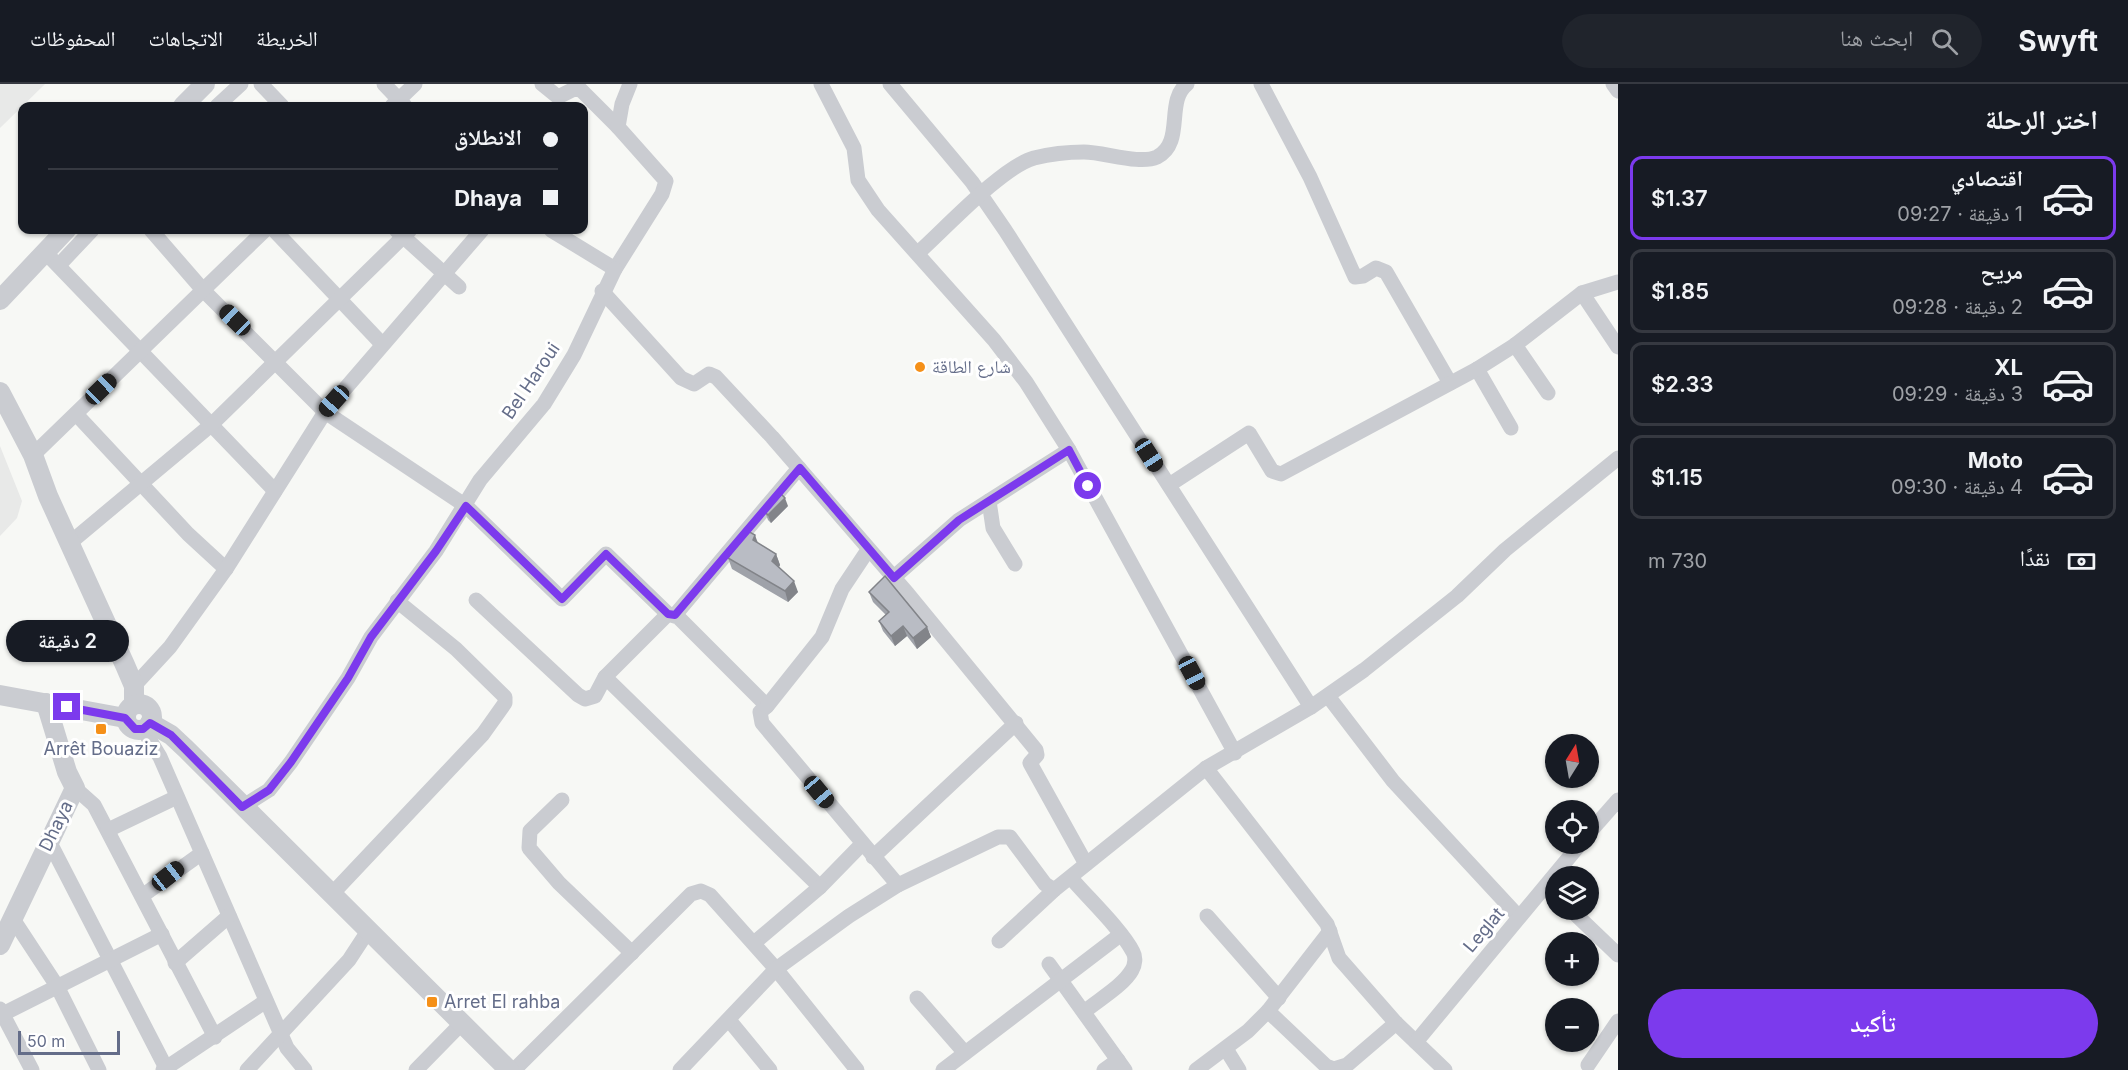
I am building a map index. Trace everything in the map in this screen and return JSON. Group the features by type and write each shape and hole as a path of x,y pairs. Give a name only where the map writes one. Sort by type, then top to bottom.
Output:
{"street":[{"path":"187,102 205,84"},
{"path":"221,102 241,84"},
{"path":"261,84 278,102"},
{"path":"384,84 398,102"},
{"path":"401,102 416,84"},
{"path":"542,84 558,97 574,89 581,90 618,127"},
{"path":"618,127 622,104 630,84"},
{"path":"820,84 854,148 858,180 864,190 878,210 994,340 1026,382 1069,450 1235,753"},
{"path":"890,84 972,182 1311,707"},
{"path":"918,253 996,180 1032,158 1086,152 1149,159 1159,157 1170,143 1175,123 1176,100 1187,84"},
{"path":"1261,84 1310,177 1355,277 1363,276 1376,268 1386,272 1450,383"},
{"path":"1613,84 1618,91"},
{"name":"Bel Haroui","path":"242,807 269,790 291,762 397,601 436,551 480,480 543,404 574,355 603,291 666,186 662,176 618,127"},
{"path":"52,259 64,234"},
{"path":"0,300 86,234"},
{"path":"154,234 203,290 325,412 466,506 562,599 606,554 767,706"},
{"path":"33,454 261,234"},
{"path":"278,234 382,344"},
{"path":"71,542 212,425 340,299 401,234"},
{"path":"405,234 442,273 459,287"},
{"path":"131,703 226,569 325,412 442,273 478,234"},
{"path":"558,234 615,269"},
{"path":"52,259 275,491"},
{"path":"1169,485 1249,433 1272,471 1281,474 1477,369 1515,345 1582,292 1618,282"},
{"path":"603,291 681,378 694,384 712,374 800,468 894,578 1016,723 1037,753 1030,763 1086,864"},
{"path":"1582,292 1618,346"},
{"path":"1515,345 1548,393"},
{"path":"1477,369 1511,428"},
{"path":"0,392 33,454 48,496 71,542 131,703"},
{"path":"75,414 226,569"},
{"path":"894,578 959,520 1069,450"},
{"path":"999,941 1054,890 1206,768 1235,753 1328,696 1457,596 1505,550 1618,458"},
{"path":"476,600 578,695 585,699 595,696 605,677 671,615 800,468"},
{"path":"989,501 993,528 1015,564"},
{"path":"868,550 842,589 822,636 760,712 762,723 898,885"},
{"path":"332,895 483,734 505,703 505,697 456,649 397,601"},
{"path":"605,677 820,886"},
{"path":"0,695 46,703 131,703 142,704 149,708 152,716 147,726 177,797 280,1034 287,1048 305,1070"},
{"path":"1328,696 1393,780 1520,917"},
{"name":"Dhaya","path":"0,945 75,788 67,772 46,703"},
{"path":"873,856 1016,723"},
{"path":"147,726 171,735 512,1070 691,894 700,891 710,894 754,943 857,1070"},
{"path":"1206,768 1327,924 1339,958 1396,1023 1445,1070"},
{"path":"75,788 94,805 215,1037"},
{"path":"108,830 177,797"},
{"path":"562,800 530,831 529,848 559,883 632,953"},
{"path":"1599,822 1618,800"},
{"path":"680,1070 776,969 849,916 898,885 1004,836 1010,837 1045,884 1054,890"},
{"path":"49,841 164,1069 266,1001"},
{"path":"754,943 820,886 862,844"},
{"path":"142,896 202,853"},
{"path":"1071,878 1133,952 1134,966 1126,977 1083,1012"},
{"name":"Leglat","path":"1416,1042 1520,917 1545,895"},
{"path":"176,963 229,916"},
{"path":"1207,916 1279,998"},
{"path":"13,919 57,986 99,1070"},
{"path":"1581,920 1618,955"},
{"path":"247,1070 349,960 368,931"},
{"path":"1196,1070 1226,1049 1268,1011 1330,931"},
{"path":"32,1070 1,1011 162,934"},
{"path":"943,1070 1120,935"},
{"path":"1049,964 1122,1065 1104,1070"},
{"path":"916,998 965,1053"},
{"path":"1268,1011 1326,1066 1334,1069 1347,1065 1396,1023"},
{"path":"729,1020 770,1070"},
{"path":"1588,1065 1618,1021"},
{"path":"416,1070 462,1023"},
{"path":"1226,1049 1239,1070"}],"shaded area":[{"path":"0,84 45,84 27,102 18,102 18,110 0,128"},
{"path":"0,446 22,501 17,518 0,536"}],"building":[{"path":"781,494 785,498 768,515 765,512"},
{"path":"746,530 755,535 753,540 776,554 772,561 794,581 785,591 728,558"},
{"path":"885,576 927,627 913,638 903,626 891,636 879,621 889,612 869,592"}],"place":[{"name":"شارع الطاقة","path":"920,367"},
{"name":"Arrêt Bouaziz","path":"101,729"},
{"name":"Arret El rahba","path":"432,1002"}],"route":[{"path":"67,707 125,718 131,728 139,730 150,723 159,727 186,749 242,807 269,790 291,762 348,678 371,637 436,551 466,506 562,599 606,554 668,614 675,615 800,468 894,578 959,520 1069,450 1088,486"}]}
